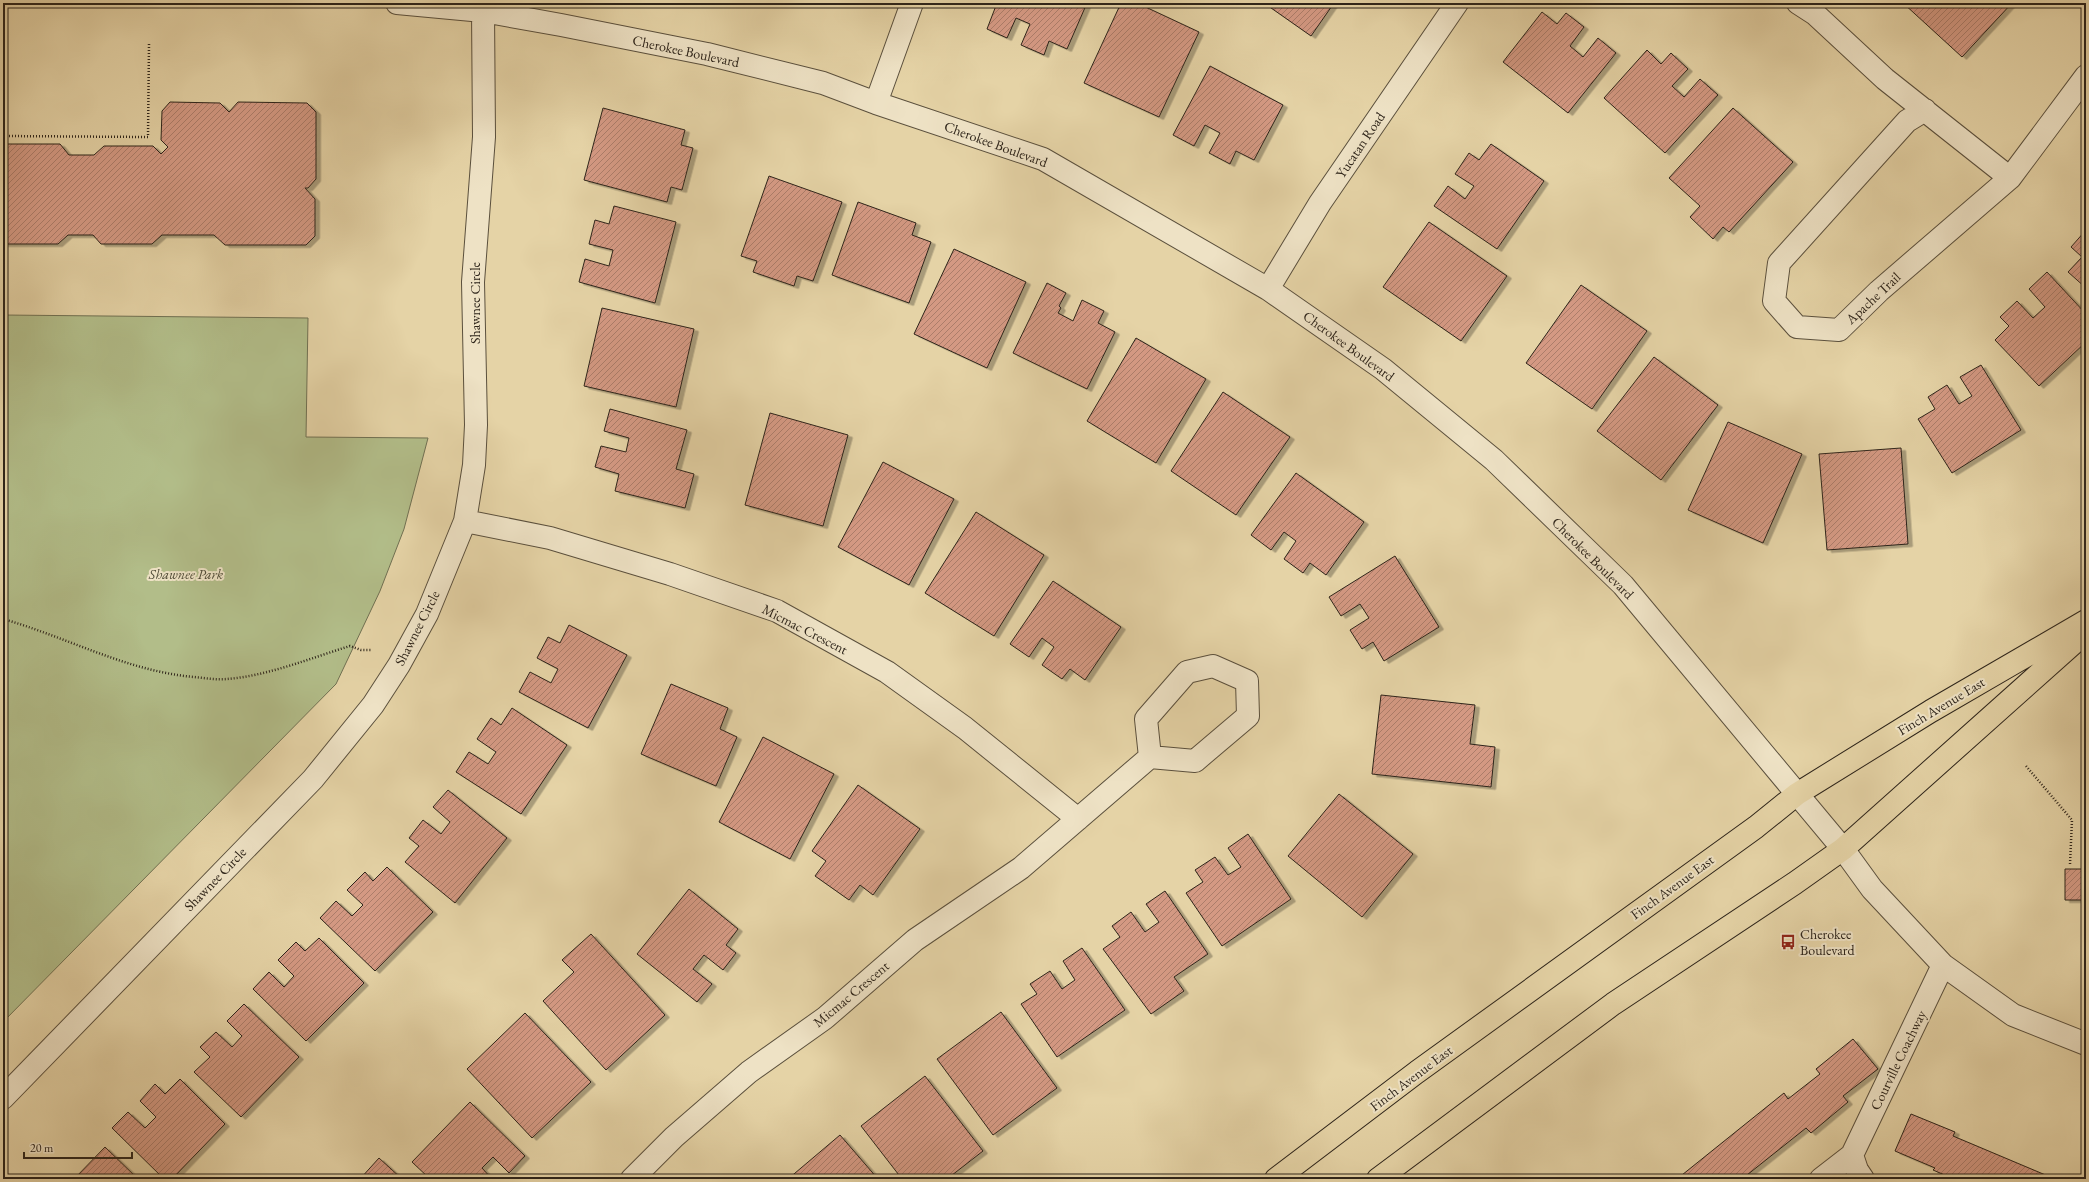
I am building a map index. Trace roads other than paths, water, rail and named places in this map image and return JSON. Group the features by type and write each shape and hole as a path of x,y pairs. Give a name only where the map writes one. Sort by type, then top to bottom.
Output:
{"main road":[{"name":"Finch Avenue East","path":"1276,1179 1417,1072 1756,827 1797,794 1931,710 2086,621"},
{"path":"1378,1179 1613,1004 1795,883 1843,849 2086,632"}],"street":[{"name":"Cherokee Boulevard","path":"397,3 482,11 707,54 823,83 876,103 1043,159 1268,289 1383,369 1494,460 1623,584 1843,849 1872,889 1943,965 2013,1015 2086,1044"},
{"path":"876,103 912,3"},
{"name":"Yucatan Road","path":"1268,289 1320,204 1457,3"},
{"path":"1798,3 1815,14 1885,79 2010,178"},
{"name":"Shawnee Circle","path":"3,1098 313,779 373,705 399,665 427,614 466,521 474,465 476,425 473,282 484,137 482,11"},
{"name":"Apache Trail","path":"1925,110 1907,121 1779,263 1774,301 1797,327 1840,330 1879,291 2010,178 2086,76"},
{"name":"Micmac Crescent","path":"466,521 550,538 670,574 777,611 887,672 965,728 1078,819"},
{"path":"1213,666 1246,681 1248,716 1194,761 1150,757 1146,719 1187,672 1213,666"},
{"name":"Micmac Crescent","path":"632,1179 674,1137 749,1072 825,1018 915,940 1021,868 1150,757"},
{"name":"Courville Coachway","path":"1821,1179 1852,1155 1943,965"},
{"path":"1852,1155 1857,1170 1863,1179"}],"place":[{"name":"Cherokee Boulevard","path":"1788,942"}],"park label":[{"name":"Shawnee Park","path":"186,574"}]}
